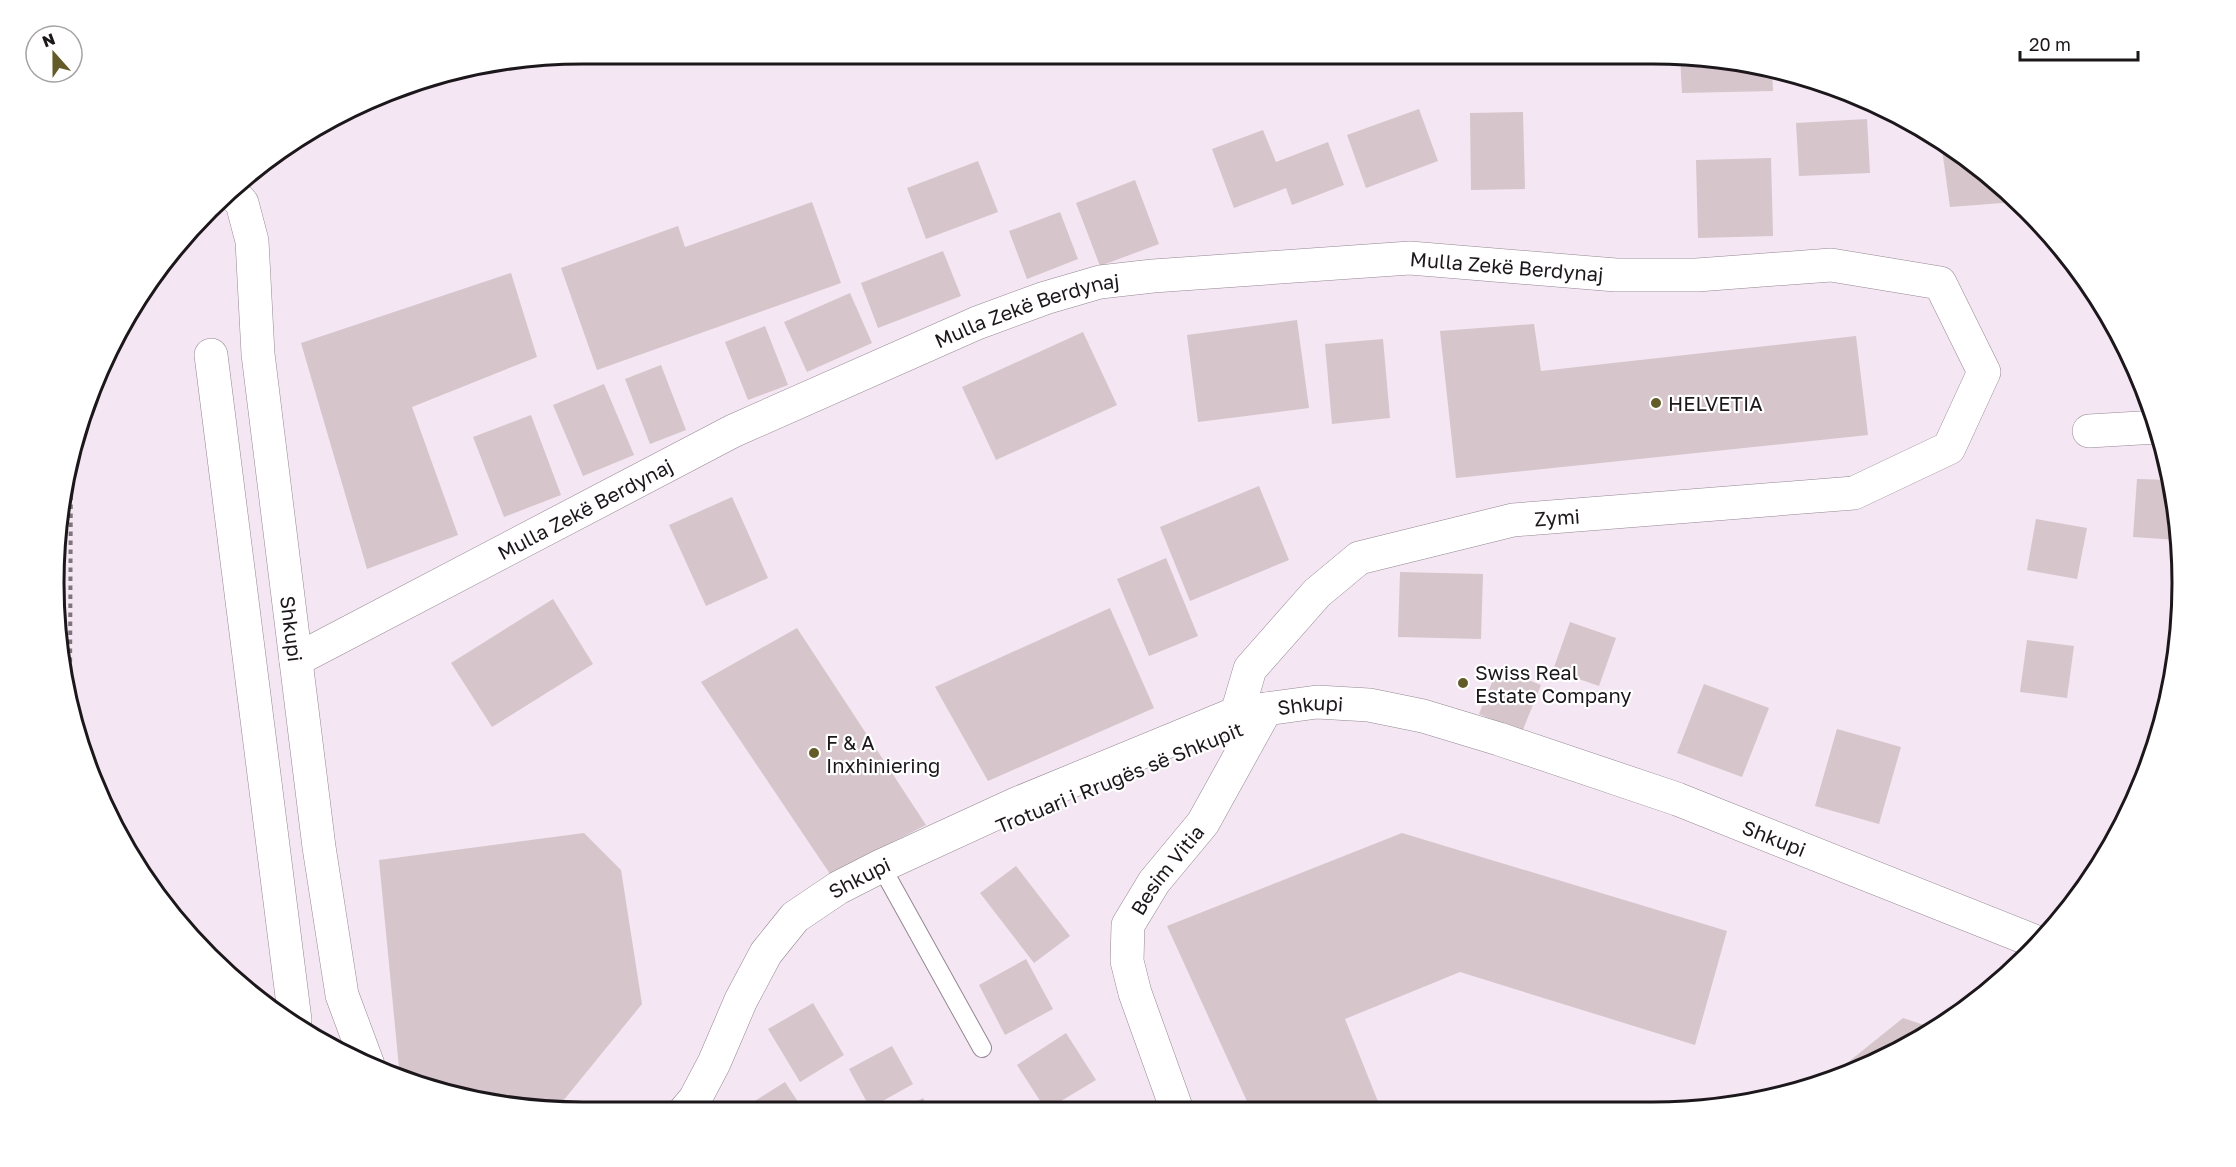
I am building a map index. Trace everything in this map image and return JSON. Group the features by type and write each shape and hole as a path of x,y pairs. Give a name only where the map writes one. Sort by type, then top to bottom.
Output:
{"street":[{"name":"Shkupi","path":"236,198 242,203 252,242 258,354 319,846 342,996 364,1053"},
{"name":"Mulla Zekë Berdynaj","path":"296,660 733,432 977,323 1045,298 1100,282 1153,276 1410,258 1616,276 1697,275 1830,265 1940,283 1984,372 1949,448"},
{"path":"211,355 294,1014"},
{"path":"2089,431 2147,428"},
{"name":"Zymi","path":"1252,711 1250,669 1317,593 1359,558 1513,520 1854,494 1949,448"},
{"name":"Shkupi","path":"696,1102 741,1000 766,954 795,917 838,888 1016,804 1252,711 1317,702 1369,705 1423,716 1488,736 1677,799 2030,939"},
{"name":"Besim Vitia","path":"1174,1102 1135,993 1127,961 1128,925 1154,882 1203,823 1252,711"}],"lane":[{"path":"881,866 982,1048"}],"path":[{"path":"70,659 71,504"}],"building":[{"path":"1681,66 1720,69 1772,78 1773,91 1682,93"},
{"path":"1419,109 1438,161 1366,188 1347,135"},
{"path":"1523,112 1525,189 1471,190 1470,113"},
{"path":"1867,119 1870,173 1799,176 1796,123"},
{"path":"1263,130 1276,162 1328,142 1344,185 1292,205 1286,188 1234,208 1212,149"},
{"path":"1943,153 2005,203 1950,207"},
{"path":"1771,158 1773,236 1698,238 1696,160"},
{"path":"978,161 998,212 926,239 907,188"},
{"path":"1135,180 1159,244 1100,266 1076,203"},
{"path":"812,202 841,283 597,370 561,268 678,226 685,247"},
{"path":"1060,212 1078,259 1027,279 1009,231"},
{"path":"943,251 961,296 878,328 861,283"},
{"path":"511,273 537,357 412,407 458,535 367,569 301,343"},
{"path":"850,293 872,343 807,372 784,322"},
{"path":"1297,320 1309,408 1198,422 1187,335"},
{"name":"HELVETIA","path":"1534,324 1541,371 1856,336 1868,435 1456,478 1440,331"},
{"path":"765,326 788,385 748,400 725,342"},
{"path":"1083,332 1117,405 996,460 962,387"},
{"path":"1383,339 1390,418 1332,424 1325,344"},
{"path":"661,365 686,430 650,444 625,379"},
{"path":"604,384 634,455 583,476 553,405"},
{"path":"531,415 561,495 504,517 473,437"},
{"path":"2137,479 2161,480 2169,539 2133,537"},
{"path":"1259,486 1289,560 1190,601 1160,527"},
{"path":"732,497 768,578 706,606 669,525"},
{"path":"2036,519 2087,528 2077,579 2027,570"},
{"path":"1166,558 1198,636 1149,656 1117,579"},
{"path":"1400,572 1483,574 1481,639 1398,637"},
{"path":"553,599 593,664 492,727 451,663"},
{"name":"F & A Inxhiniering","path":"1110,608 1154,708 988,781 935,687"},
{"path":"1570,622 1616,638 1599,686 1553,670"},
{"name":"F & A Inxhiniering","path":"797,628 926,825 830,874 701,682"},
{"path":"2027,640 2074,646 2067,698 2020,692"},
{"path":"1498,668 1541,685 1522,732 1479,714"},
{"path":"1704,684 1769,708 1742,777 1677,753"},
{"path":"1837,729 1901,747 1879,824 1815,806"},
{"path":"584,833 621,870 642,1004 563,1101 482,1093 399,1068 379,860"},
{"path":"1402,833 1727,931 1695,1045 1460,972 1345,1019 1378,1102 1247,1102 1167,926"},
{"path":"1016,866 1070,936 1034,963 980,893"},
{"path":"1026,959 1053,1009 1005,1035 979,985"},
{"path":"813,1003 844,1055 800,1082 768,1029"},
{"path":"1903,1018 1925,1025 1882,1049 1844,1066"},
{"path":"1066,1033 1096,1080 1059,1102 1041,1102 1017,1065"},
{"path":"892,1046 913,1084 881,1102 867,1102 849,1069"},
{"path":"785,1082 798,1102 753,1102"}],"place":[{"name":"HELVETIA","path":"1656,403"},
{"name":"Swiss Real Estate Company","path":"1463,683"},
{"name":"F & A Inxhiniering","path":"814,753"}]}
